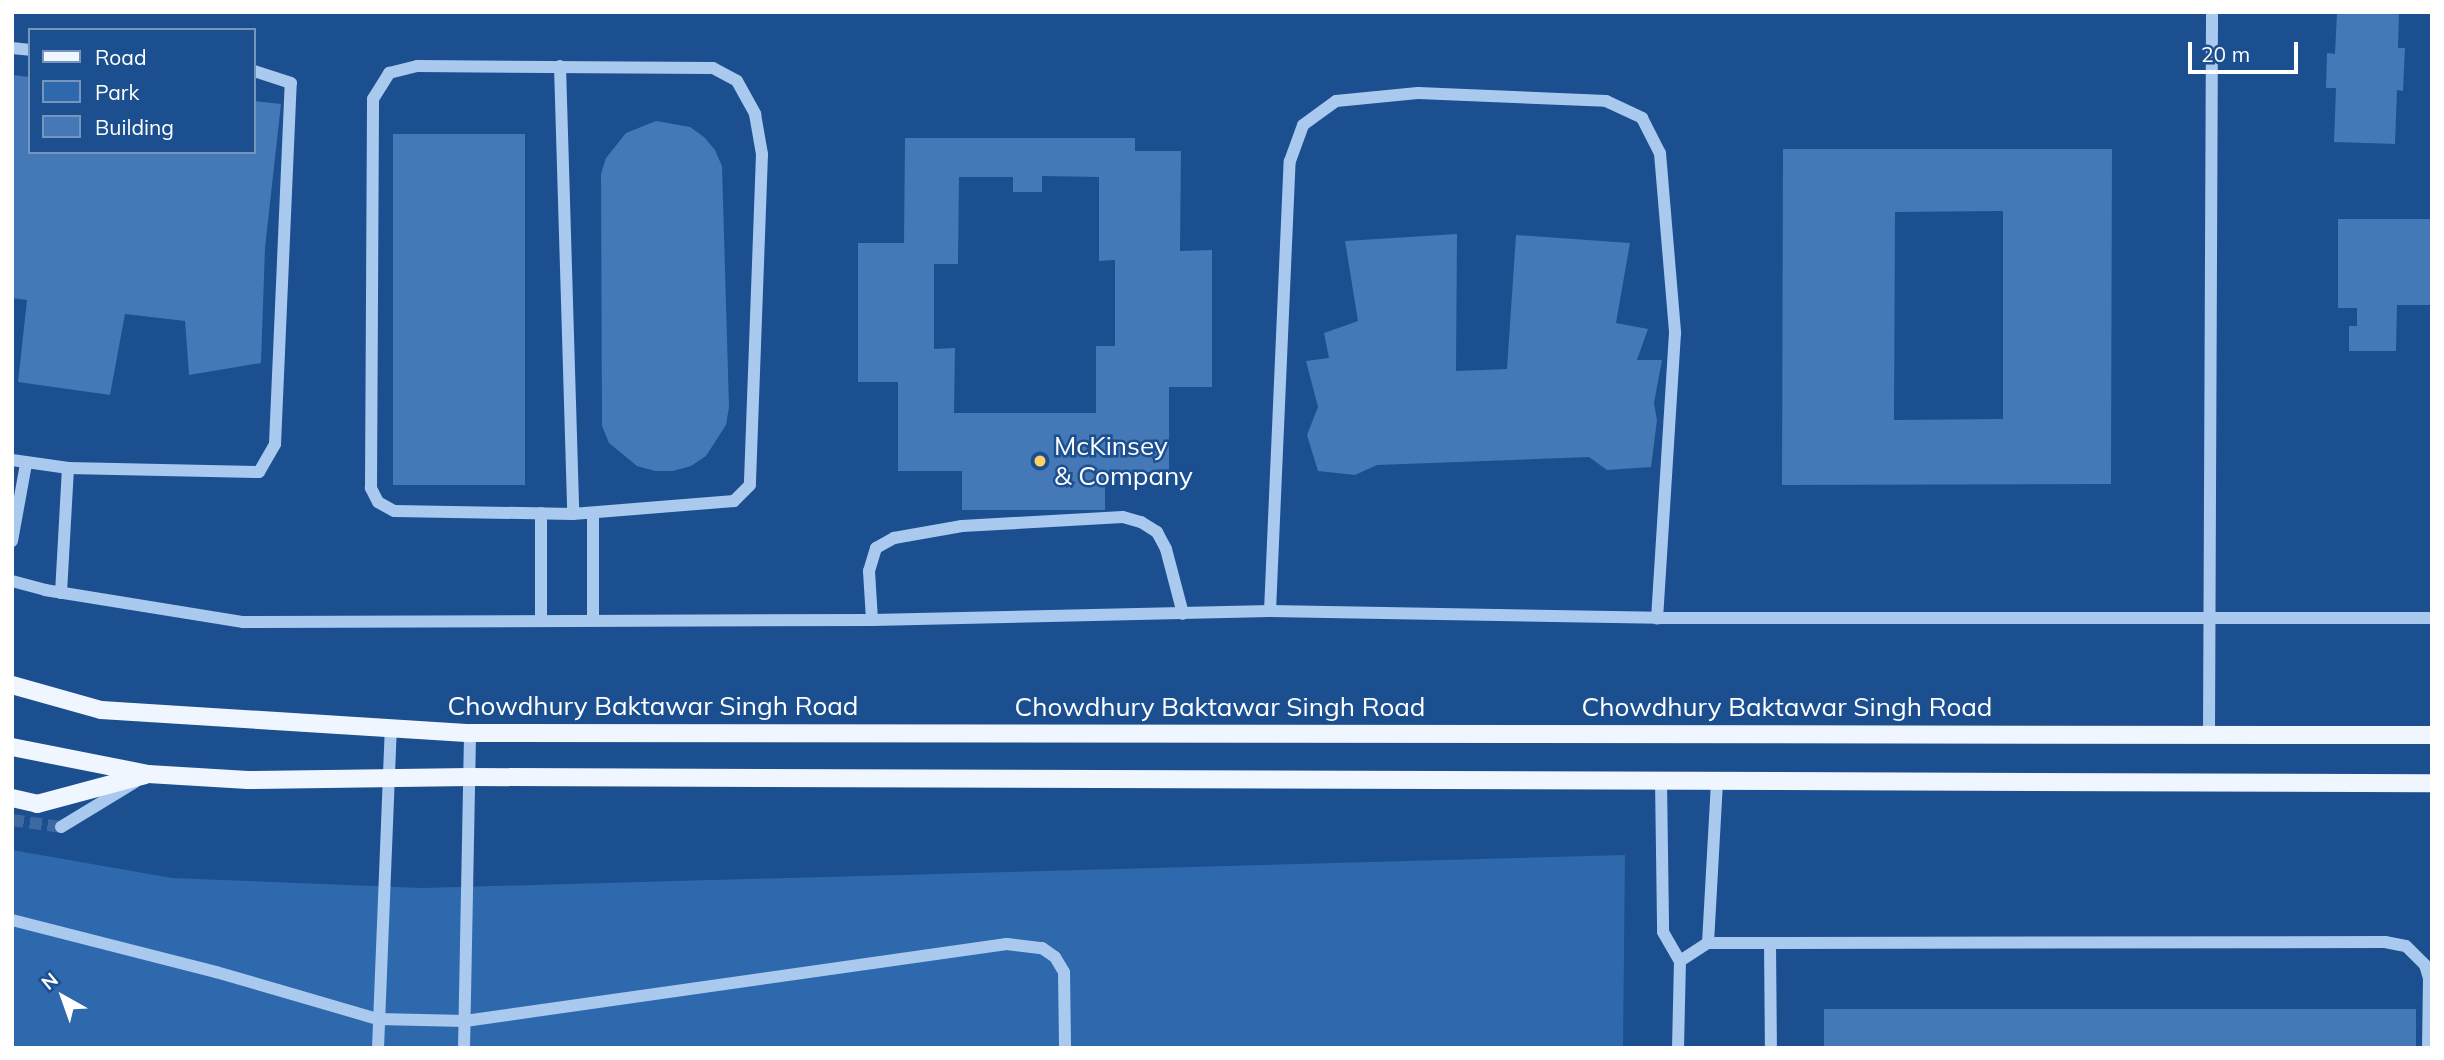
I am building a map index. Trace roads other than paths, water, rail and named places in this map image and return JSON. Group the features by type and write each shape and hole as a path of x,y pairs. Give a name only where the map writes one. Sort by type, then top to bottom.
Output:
{"main road":[{"name":"Chowdhury Baktawar Singh Road","path":"12,685 101,710 470,733 2432,735"},
{"path":"12,747 148,774 248,780 470,777 2432,783"},
{"path":"12,798 37,804 148,774"}],"street":[{"path":"2209,734 2213,12"},
{"path":"417,66 713,68 737,81 755,114 762,154 750,485 734,501 593,513 541,513 394,510 378,502 371,488 373,99 388,73 417,66"},
{"path":"560,66 573,514"},
{"path":"12,460 68,468 258,472 275,444 291,83 256,72"},
{"path":"1270,611 1290,161 1303,125 1336,101 1418,93 1606,101 1642,118 1660,153 1675,332 1657,618"},
{"path":"12,541 26,464"},
{"path":"61,593 68,468"},
{"path":"541,513 541,620"},
{"path":"593,513 593,620"},
{"path":"872,620 869,571 876,548 894,538 962,526 1123,517 1141,522 1157,532 1166,549 1183,614"},
{"path":"12,581 61,593 243,622 872,620 1270,611 1657,618 2432,618"},
{"path":"378,1048 391,729"},
{"path":"464,1048 470,733"},
{"path":"61,827 148,774"},
{"path":"1661,780 1663,932 1680,961 1678,1048"},
{"path":"1708,943 1717,781"},
{"path":"12,919 216,972 378,1019 465,1021 1007,944 1042,948 1055,957 1064,972 1067,998 1065,1048"},
{"path":"1680,961 1708,943 2385,942 2406,946 2425,965 2429,978 2428,1048"},
{"path":"1770,943 1771,1048"}],"tunnel":[{"path":"12,820 61,827"}],"place":[{"name":"McKinsey & Company","path":"1040,461"}]}
